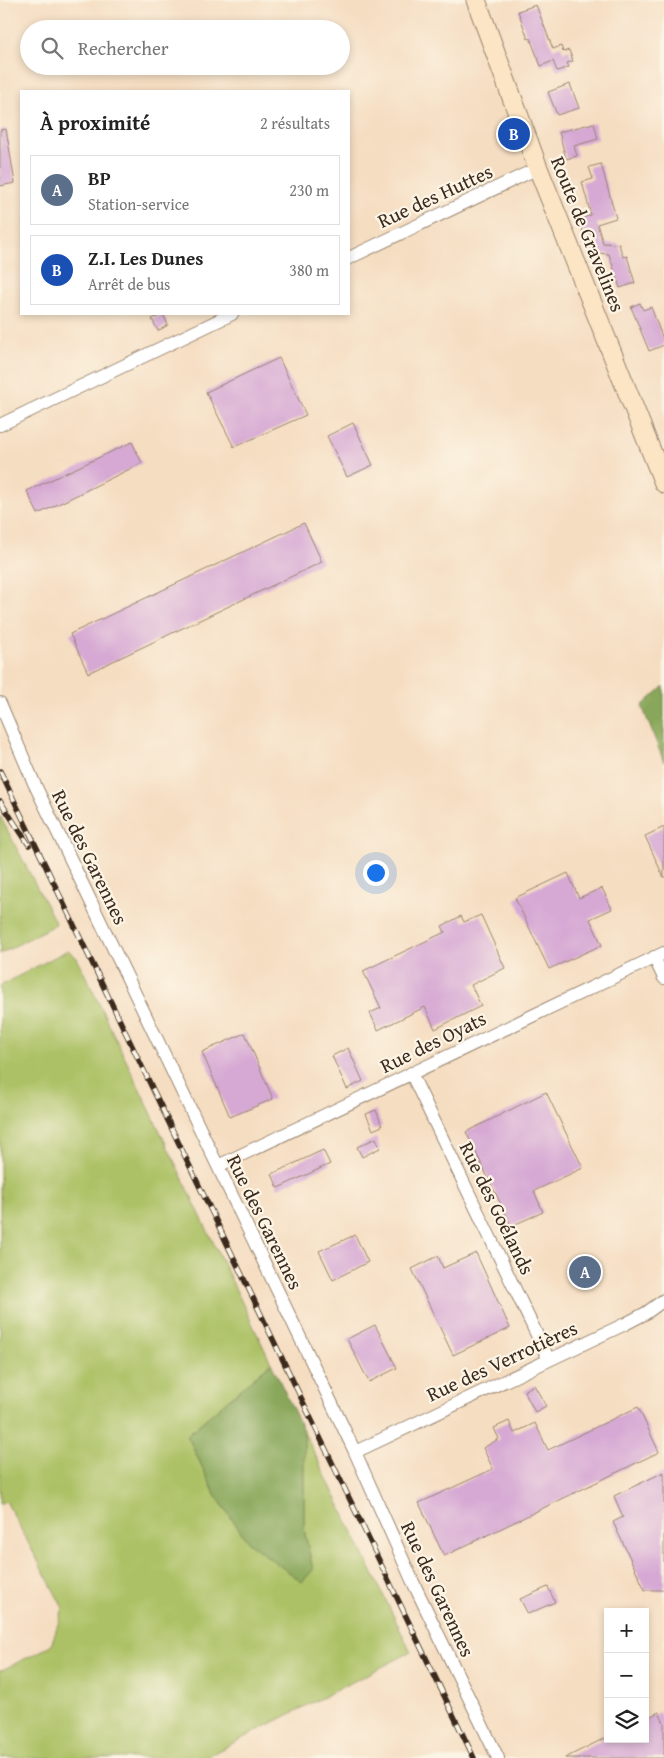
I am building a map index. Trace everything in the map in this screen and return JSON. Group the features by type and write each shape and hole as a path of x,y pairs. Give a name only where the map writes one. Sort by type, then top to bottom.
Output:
{"main road":[{"name":"Route de Gravelines","path":"476,0 538,168 664,483"}],"street":[{"name":"Rue des Huttes","path":"350,258 538,168"},
{"path":"0,425 230,315"},
{"name":"Rue des Garennes","path":"0,703 34,783 355,1452 412,1580 498,1758"},
{"path":"659,955 664,978"},
{"name":"Rue des Oyats","path":"218,1166 659,955"},
{"name":"Rue des Goélands","path":"411,1074 549,1360"},
{"name":"Rue des Verrotières","path":"355,1452 632,1320 664,1300"}],"green space":[{"path":"664,686 664,762 642,706"},
{"path":"0,816 56,924 0,954"},
{"path":"68,950 77,958 271,1363 187,1435 215,1494 248,1542 313,1570 304,1529 304,1432 411,1652 204,1758 0,1758 0,1671 51,1646 63,1608 6,1501 0,1504 0,986"},
{"path":"271,1363 304,1432 304,1529 313,1570 302,1582 248,1542 215,1494 187,1435"}],"building":[{"path":"536,5 553,49 561,46 563,52 569,50 573,61 567,63 569,67 557,71 553,61 541,66 530,38 528,39 518,11"},
{"path":"570,84 579,108 557,115 548,92"},
{"path":"594,123 598,139 574,146 577,156 566,159 559,132"},
{"path":"6,129 15,183 0,186 0,130"},
{"path":"601,164 616,218 597,224 603,243 619,244 623,257 627,256 635,283 620,288 609,254 595,253 593,247 588,248 579,219 591,215 582,182 593,179 589,167"},
{"path":"640,303 643,310 651,307 664,342 664,345 649,351 631,307"},
{"path":"163,315 168,325 158,331 152,319"},
{"path":"279,358 306,415 234,447 206,392"},
{"path":"353,423 373,465 347,477 327,436"},
{"path":"132,442 142,463 38,514 27,491"},
{"path":"304,523 322,562 88,673 70,634"},
{"path":"664,827 664,878 645,836"},
{"path":"568,873 579,898 602,888 612,909 590,919 602,945 549,969 515,898"},
{"path":"481,915 505,968 471,985 481,1006 435,1029 425,1007 378,1030 370,1013 381,1008 363,971 445,932 442,926 461,916 464,922"},
{"path":"245,1033 273,1099 230,1117 202,1052"},
{"path":"348,1048 363,1081 347,1089 332,1056"},
{"path":"546,1092 583,1168 534,1191 543,1212 511,1226 466,1132"},
{"path":"376,1110 382,1126 373,1130 366,1114"},
{"path":"376,1138 380,1148 362,1157 357,1147"},
{"path":"323,1150 330,1164 278,1188 272,1174"},
{"path":"355,1235 368,1262 333,1280 319,1251"},
{"path":"476,1253 510,1328 453,1355 412,1269 438,1256 443,1268"},
{"path":"375,1325 397,1368 369,1382 347,1339"},
{"path":"534,1385 546,1406 535,1412 524,1391"},
{"path":"638,1407 659,1452 444,1556 419,1503 493,1469 483,1448 499,1439 494,1428 509,1421 514,1433 535,1423 548,1450"},
{"path":"664,1472 664,1590 645,1590 613,1522 623,1517 614,1496"},
{"path":"548,1587 555,1602 528,1614 520,1599"},
{"path":"659,1712 664,1723 664,1758 565,1758 603,1739 604,1743 649,1743 649,1717"}],"railway":[{"path":"0,771 474,1758"},
{"path":"0,801 29,845"}],"place":[{"name":"Z.I. Les Dunes","path":"514,134"},
{"name":"BP","path":"585,1272"}]}
